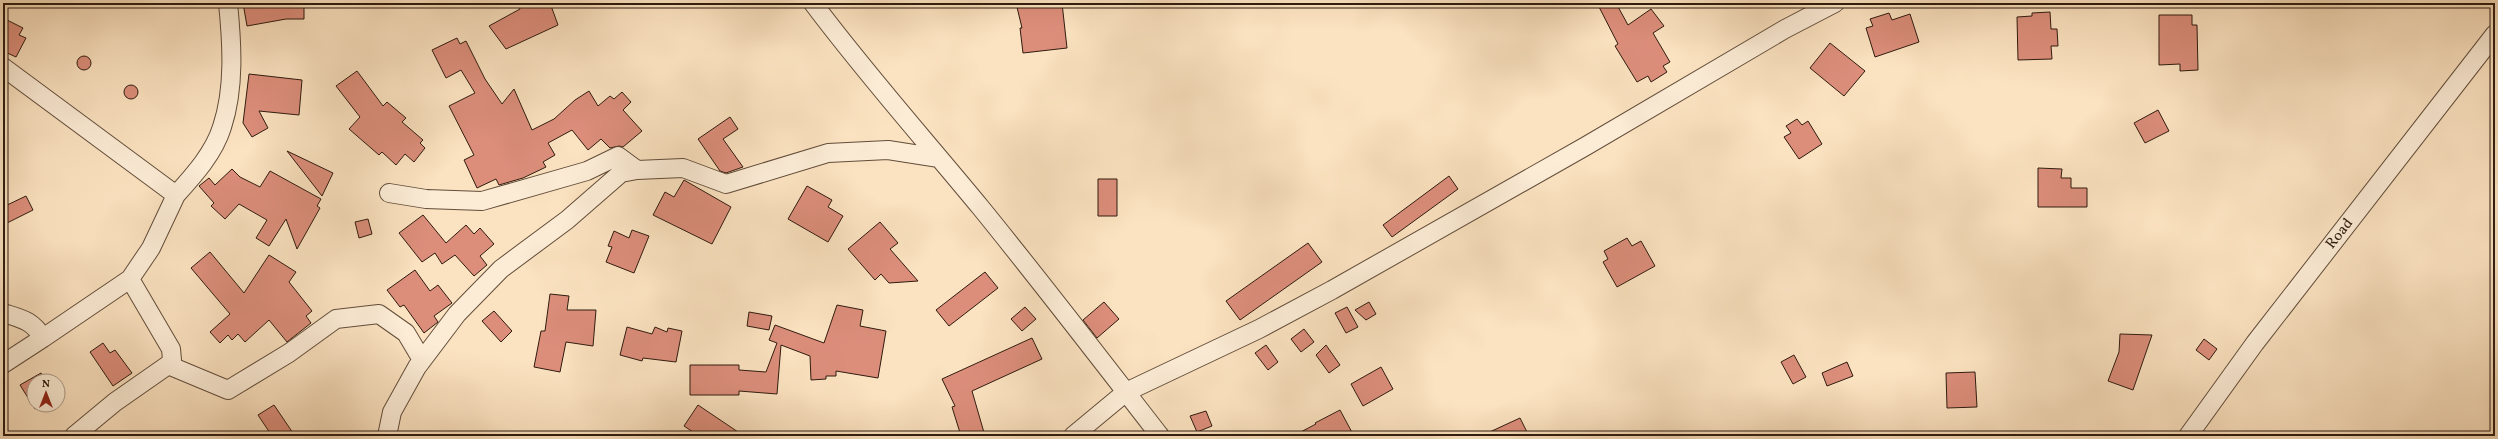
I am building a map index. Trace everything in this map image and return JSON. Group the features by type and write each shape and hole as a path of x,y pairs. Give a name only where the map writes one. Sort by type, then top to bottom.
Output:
{"street":[{"path":"3,364 130,279 152,248 176,195 207,158 222,128 231,74 228,3"},
{"path":"813,3 852,56 1056,300 1160,436"},
{"path":"1073,436 1126,392 1259,329 1332,290 1586,146 1785,29 1835,3"},
{"name":"Road","path":"2188,436 2255,343 2495,34"},
{"path":"3,67 176,195"},
{"path":"387,436 392,412 422,360 457,314 501,269 567,220 621,173 637,170 683,168 726,184 828,153 888,150 938,158"},
{"path":"389,193 426,200 482,201 586,171 618,156 637,170"},
{"path":"74,436 115,402 168,365 172,360 171,349 130,279"},
{"path":"3,313 25,320 36,327 44,338"},
{"path":"168,365 228,390 289,353 336,319 379,314 406,333 422,360"}],"building":[{"path":"243,3 304,3 304,19 286,19 247,26"},
{"path":"517,3 550,3 558,25 506,49 489,26 520,9"},
{"path":"1016,3 1062,3 1067,48 1023,53 1020,28 1022,28"},
{"path":"1597,3 1616,3 1628,25 1651,9 1664,26 1653,33 1670,62 1663,66 1667,72 1651,82 1648,76 1637,82 1615,46 1618,44"},
{"path":"2050,12 2051,29 2057,29 2058,46 2051,46 2052,59 2018,60 2017,17 2032,16 2032,13"},
{"path":"1889,13 1892,20 1910,14 1919,42 1875,57 1866,28 1873,26 1870,19"},
{"path":"2159,15 2192,15 2192,25 2197,25 2198,70 2180,71 2180,64 2159,65"},
{"path":"3,18 23,28 19,35 26,38 16,57 3,51"},
{"path":"457,38 460,44 466,41 485,79 502,104 514,89 532,130 554,119 575,100 589,91 598,106 610,96 614,99 622,92 631,102 623,110 642,131 623,147 619,146 610,148 601,139 588,150 572,130 548,143 555,155 543,162 546,167 523,178 499,185 496,179 477,188 464,160 474,155 449,106 475,93 461,70 446,78 432,50"},
{"path":"1830,43 1865,71 1844,96 1810,68"},
{"path":"81,56 87,56 91,60 91,66 87,70 81,70 77,66 77,60"},
{"path":"357,71 383,106 387,102 406,118 402,122 423,140 420,143 425,148 414,162 405,154 396,165 382,152 379,155 349,129 360,117 336,86"},
{"path":"249,74 302,80 299,115 259,111 268,128 252,137 243,123"},
{"path":"128,85 134,85 138,89 138,95 134,99 128,99 124,95 124,89"},
{"path":"2158,110 2169,131 2145,143 2134,123"},
{"path":"730,117 738,129 723,139 743,167 726,173 720,171 698,139"},
{"path":"1797,119 1802,125 1808,121 1822,144 1799,159 1784,137 1791,133 1786,126"},
{"path":"287,151 333,173 322,196"},
{"path":"2038,168 2062,169 2061,178 2071,178 2071,188 2087,188 2087,207 2038,207"},
{"path":"232,169 240,177 260,187 270,171 321,199 317,206 320,208 297,249 286,219 269,246 256,238 267,220 239,204 225,219 211,206 214,203 199,186 209,178 215,185"},
{"path":"1449,176 1458,189 1392,237 1383,225"},
{"path":"1098,179 1117,179 1117,216 1098,216"},
{"path":"684,180 731,207 712,244 653,215 665,192 674,197"},
{"path":"807,186 832,200 828,207 843,216 828,242 788,219"},
{"path":"26,196 33,210 7,223 3,215 3,207"},
{"path":"423,215 446,243 466,225 474,234 480,228 494,244 480,256 487,265 474,276 455,255 442,264 435,253 422,262 399,233"},
{"path":"368,219 372,234 359,238 355,222"},
{"path":"880,222 898,243 890,249 918,281 889,283 881,274 875,280 848,249"},
{"path":"632,230 649,236 634,273 606,262 612,247 608,246 614,231 629,238"},
{"path":"1627,238 1632,246 1641,241 1655,266 1617,287 1603,262 1608,259 1604,251"},
{"path":"1308,243 1322,262 1240,320 1226,301"},
{"path":"210,252 244,293 269,255 296,272 289,282 312,311 306,316 311,323 287,342 269,320 245,342 238,334 232,340 228,335 220,343 210,332 230,314 191,268"},
{"path":"415,270 430,291 438,285 452,303 434,316 438,322 424,333 404,305 400,307 387,290"},
{"path":"985,272 998,288 949,326 936,310"},
{"path":"550,294 569,296 567,310 596,310 593,346 566,342 560,372 534,367 541,331 545,331"},
{"path":"1104,302 1119,319 1097,338 1083,320"},
{"path":"1369,302 1376,314 1366,320 1355,310"},
{"path":"837,305 863,310 860,326 886,331 878,378 836,371 836,376 826,376 826,379 811,380 810,356 781,345 777,394 739,391 739,395 690,395 690,365 739,365 739,370 766,372 777,343 769,340 775,325 824,343"},
{"path":"1025,307 1036,319 1022,331 1011,319"},
{"path":"1347,307 1358,327 1346,333 1335,313"},
{"path":"494,311 512,331 501,342 482,321"},
{"path":"749,312 772,316 769,330 747,326"},
{"path":"627,327 652,334 655,327 667,332 668,328 682,331 676,362 643,358 642,361 620,355"},
{"path":"1304,329 1314,342 1301,352 1291,339"},
{"path":"2120,334 2152,335 2133,390 2108,381 2119,352"},
{"path":"1032,338 1042,359 972,391 985,436 961,436 952,407 955,406 942,379"},
{"path":"2204,339 2217,349 2209,360 2196,350"},
{"path":"103,343 110,353 115,350 132,373 113,386 90,352"},
{"path":"1266,345 1278,362 1268,370 1255,353"},
{"path":"1326,345 1340,365 1329,373 1316,355"},
{"path":"1794,355 1806,377 1793,384 1781,362"},
{"path":"1847,362 1853,376 1827,386 1822,373"},
{"path":"1381,367 1393,389 1363,406 1351,384"},
{"path":"1975,372 1977,407 1947,408 1946,373"},
{"path":"26,382 26,395 20,385"},
{"path":"274,405 295,436 272,436 258,415"},
{"path":"698,405 744,436 699,436 684,426"},
{"path":"1340,410 1354,436 1293,436 1316,424 1315,423"},
{"path":"1206,411 1212,426 1197,432 1190,416"},
{"path":"1520,418 1529,436 1481,436"}]}
